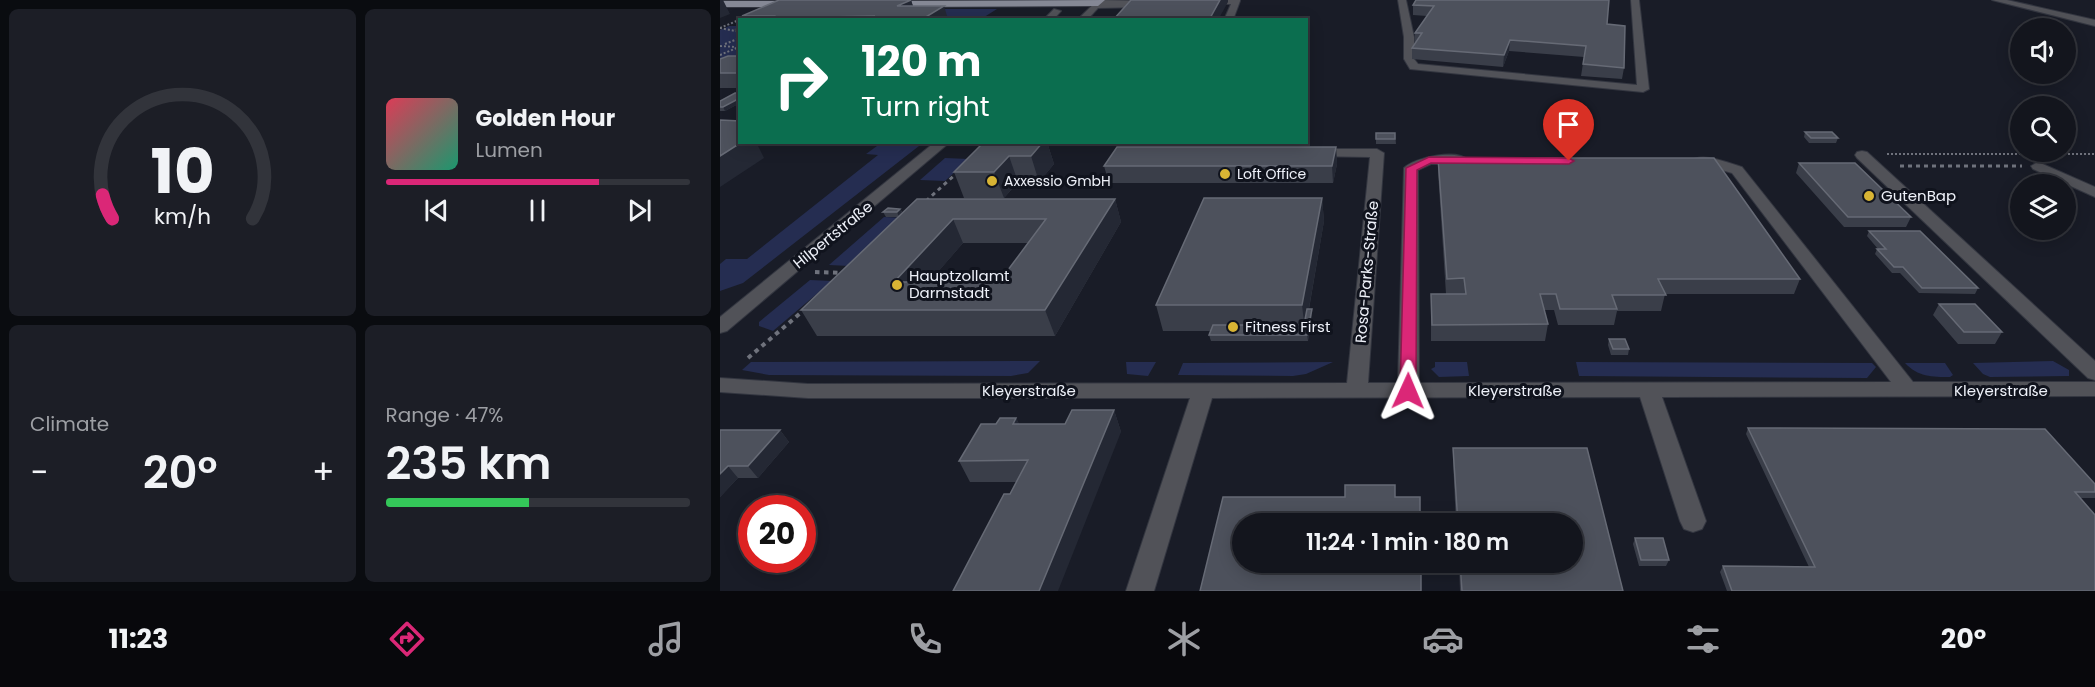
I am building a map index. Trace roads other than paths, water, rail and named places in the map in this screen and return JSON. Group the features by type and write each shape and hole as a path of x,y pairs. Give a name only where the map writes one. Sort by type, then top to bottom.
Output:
{"main road":[{"path":"721,4 797,2"},
{"path":"881,4 1099,3"}],"street":[{"path":"1402,0 1409,37 1408,59 1414,67 1643,89 1635,0"},
{"path":"1996,0 2095,23"},
{"path":"1196,1 1236,1 1229,18"},
{"path":"1084,18 1099,3 1158,3"},
{"path":"1049,18 1057,11"},
{"name":"Hilpertstraße","path":"720,327 942,144"},
{"name":"Rosa-Parks-Straße","path":"1297,153 1377,153 1357,391"},
{"path":"1408,391 1411,168 1429,160 1476,160"},
{"path":"1869,161 2095,373"},
{"path":"1686,162 1709,162 1737,170 1909,391"},
{"path":"2041,162 2095,193"},
{"name":"Kleyerstraße","path":"720,385 799,390 1909,391 2095,389"},
{"path":"1140,591 1203,391"},
{"path":"1649,391 1693,521"}],"place":[{"name":"Loft Office","path":"1225,174"},
{"name":"Axxessio GmbH","path":"992,181"},
{"name":"GutenBap","path":"1869,196"},
{"name":"Hauptzollamt Darmstadt","path":"897,285"},
{"name":"Fitness First","path":"1233,327"}]}
